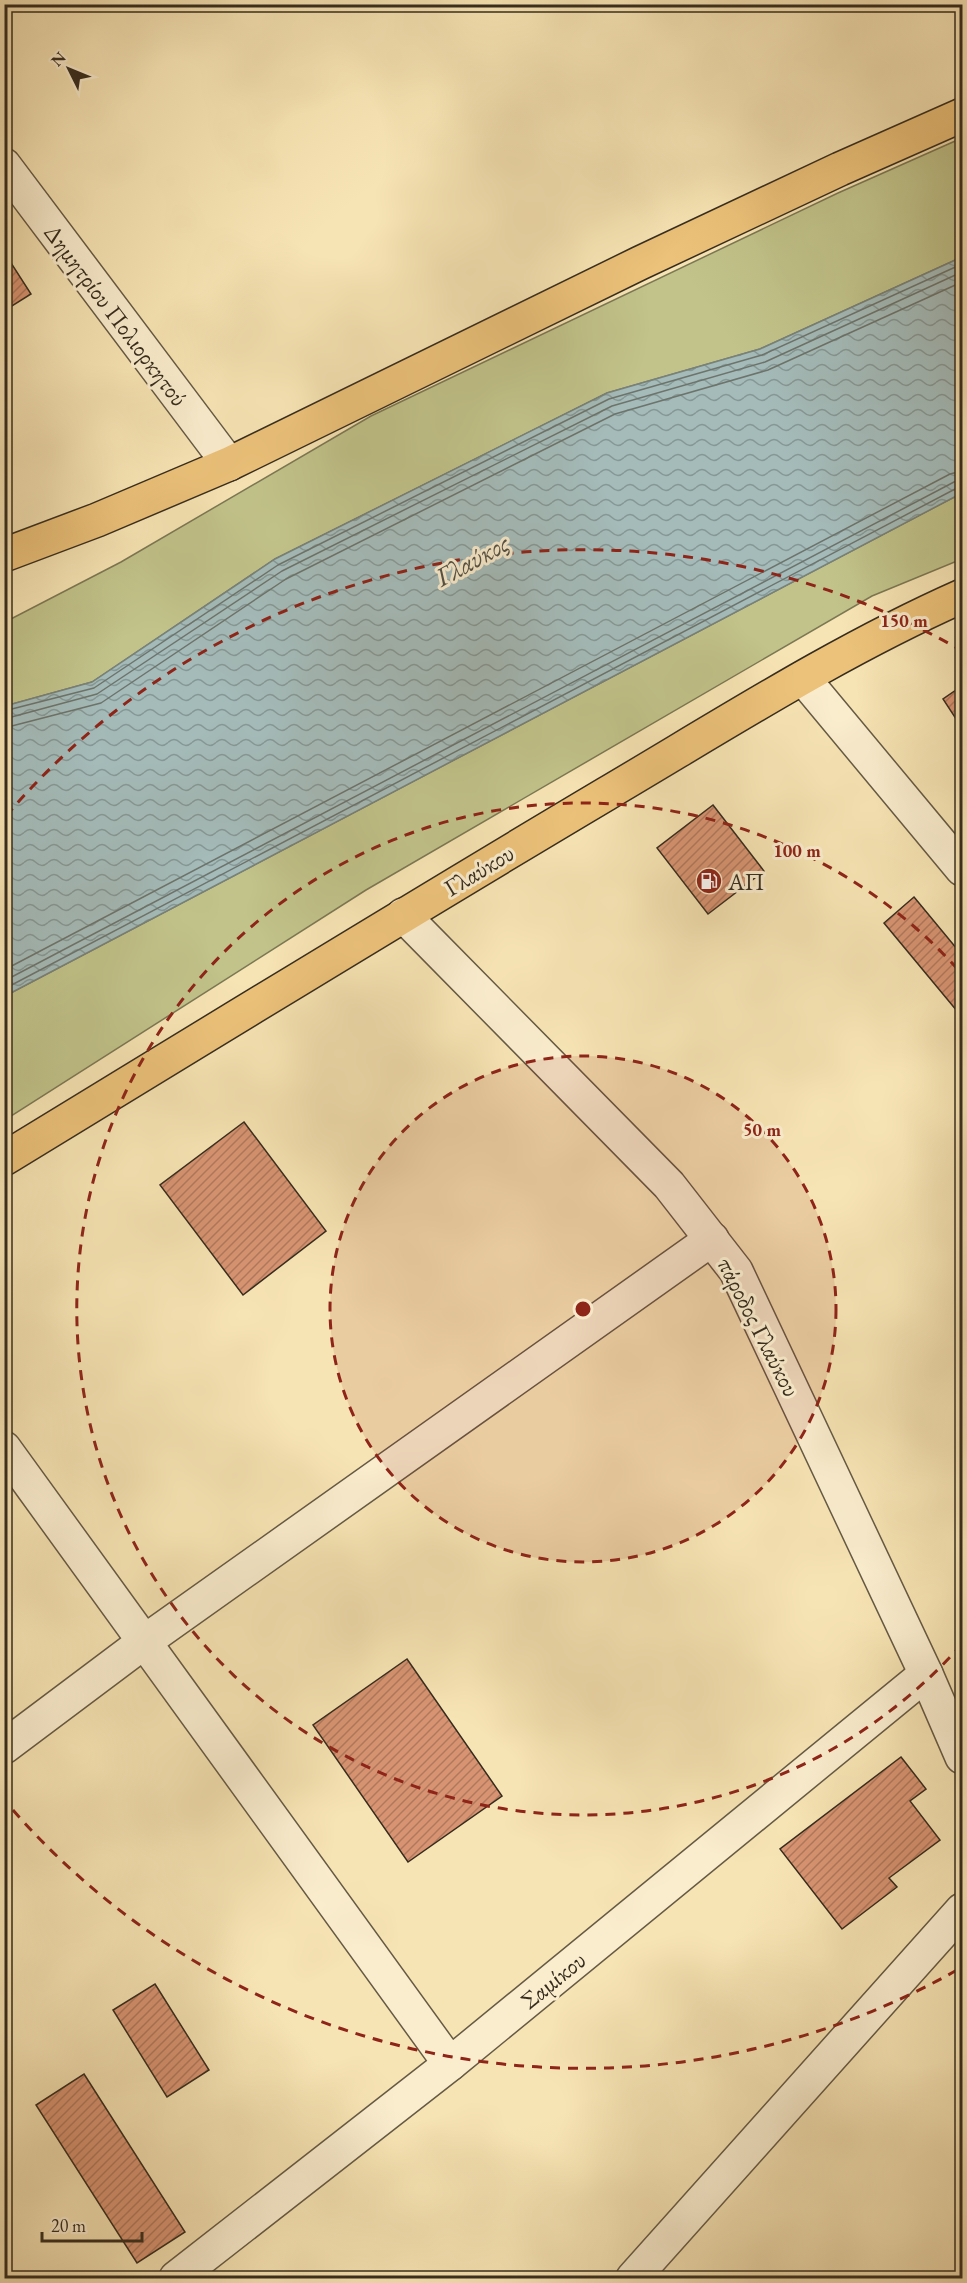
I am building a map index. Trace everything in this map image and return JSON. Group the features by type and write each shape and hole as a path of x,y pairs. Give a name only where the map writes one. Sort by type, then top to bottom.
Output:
{"main road":[{"path":"4,555 117,512 229,464 407,379 640,262 963,116"},
{"name":"Γλαύκου","path":"4,1159 403,915 803,678 914,618 963,596"}],"street":[{"name":"Δημητρίου Πολιορκητού","path":"4,165 229,464"},
{"path":"803,678 963,869"},
{"name":"πάροδος Γλαύκου","path":"403,915 669,1185 736,1271 963,1757"},
{"path":"4,1748 144,1642 712,1239"},
{"path":"4,1448 450,2064"},
{"name":"Σαμίκου","path":"176,2278 450,2064 926,1674"},
{"path":"633,2278 963,1910"}],"green space":[{"path":"962,138 962,257 760,349 607,393 275,559 92,682 5,706 5,622 121,562 371,416 838,193"},
{"path":"962,493 962,559 872,596 366,890 5,1120 5,996"}],"water":[{"name":"Γλαύκος","path":"962,257 962,493 5,996 5,706 92,682 275,559 607,393 760,349"}],"building":[{"path":"4,252 31,294 4,311"},
{"path":"962,686 962,728 943,699"},
{"path":"713,805 764,871 708,914 657,848"},
{"path":"914,897 962,955 962,1017 884,923"},
{"path":"244,1122 326,1231 243,1295 160,1185"},
{"path":"407,1659 502,1796 408,1862 313,1725"},
{"path":"901,1757 926,1789 910,1801 940,1840 889,1878 897,1887 842,1929 780,1849"},
{"path":"155,1984 209,2070 167,2097 113,2010"},
{"path":"84,2074 185,2232 137,2263 36,2105"}],"place":[{"name":"ΑΠ","path":"709,881"}]}
